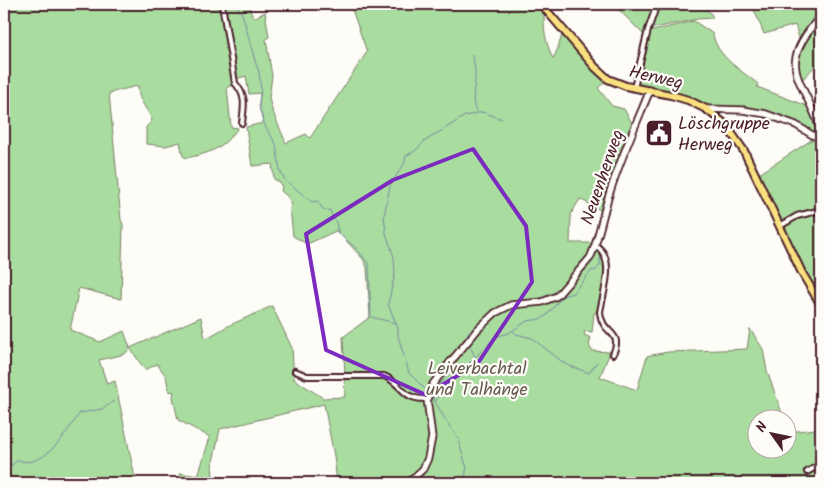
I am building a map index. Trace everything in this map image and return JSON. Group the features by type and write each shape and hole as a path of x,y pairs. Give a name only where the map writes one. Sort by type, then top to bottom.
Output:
{"main road":[{"name":"Herweg","path":"541,4 603,75 618,84 688,100 706,109 721,120 736,139 809,286 821,305"}],"street":[{"path":"222,4 235,82 243,92 242,122"},
{"path":"634,88 648,30 657,4"},
{"path":"706,109 756,111 791,123 814,136 819,135 821,131 798,81 795,66 796,54 800,44 821,16"},
{"name":"Neuenherweg","path":"613,354 616,339 601,323 600,312 607,270 606,261 600,248 595,245 616,174 650,90"},
{"path":"780,226 798,216 821,210"},
{"path":"408,483 423,469 429,453 432,437 426,405 427,399 443,371 487,320 500,310 512,305 542,302 557,296 590,258 595,245"},
{"path":"295,372 307,376 379,375 394,382 410,397 418,400 427,399"},
{"path":"807,472 821,464"}],"highlighted area":[{"path":"473,149 526,226 532,282 478,363 426,395 326,350 306,234 393,180"}],"green space":[{"path":"4,4 222,4 235,85 227,87 231,127 238,128 227,141 209,152 186,158 183,156 180,142 166,146 146,144 146,127 152,121 140,98 139,87 109,93 121,220 123,224 121,299 79,288 70,330 100,342 124,331 130,348 125,354 99,360 107,384 115,381 136,483 4,483"},
{"name":"Leiverbachtal und Talhänge","path":"224,4 249,4 254,18 265,12 269,37 266,39 272,76 269,98 286,143 306,134 310,138 367,52 350,4 539,4 545,10 545,35 553,59 563,31 608,79 598,88 612,106 624,109 634,127 602,211 580,199 571,214 570,243 593,243 578,270 597,248 605,263 606,271 599,312 594,313 592,332 585,331 584,335 591,338 589,345 592,351 610,352 600,377 637,390 647,356 668,352 747,349 750,329 763,349 767,371 781,410 748,410 748,460 798,460 798,431 816,429 816,414 821,415 821,483 410,483 420,475 433,437 425,397 411,397 384,375 365,373 345,374 343,337 370,317 367,267 363,259 338,234 338,230 307,244 293,236 290,207 292,205 287,196 281,191 282,187 279,182 274,179 272,164 252,166 246,127 263,123 259,106 260,93 249,94 246,76 235,79","holes":["564,285 550,301 508,308 488,320 494,312 506,304 542,298"]},
{"path":"613,4 657,4 645,36"},
{"path":"658,4 712,4 707,10 712,15 712,18 649,29"},
{"path":"755,4 821,4 821,15 800,41 795,25 764,34 753,7"},
{"path":"821,18 821,73 817,64 801,81 798,61 801,46"},
{"path":"694,21 713,34 715,42 724,56 758,84 757,87 810,107 821,131 816,136 777,117 706,108 635,87 648,32"},
{"path":"816,137 821,143 821,304 756,176"},
{"path":"272,306 292,348 294,379 323,398 345,397 344,377 383,376 394,382 410,399 424,401 430,432 425,462 405,483 337,483 324,404 220,429 212,467 214,483 182,483 180,473 198,476 210,437 178,420 173,397 174,392 169,391 166,376 157,364 145,370 130,348 201,317 205,339"}],"waterway":[{"path":"236,4 243,16 259,72 261,91 260,111 266,128 276,144 280,171 285,180 312,202 317,201 324,210 330,210 336,222 337,232 356,248 369,264 371,317 396,323"},
{"path":"472,55 475,69 473,97 476,112"},
{"path":"425,389 409,373 398,336 398,328 388,304 395,274 394,257 386,233 384,216 390,186 405,162 406,156 415,151 425,141 465,116 482,112 502,119"},
{"path":"441,391 441,383 446,377 457,368 470,363 495,337 509,333 527,321 541,319 547,315 563,296 573,293 592,270 595,271 600,265 600,257"},
{"path":"467,336 469,331"},
{"path":"513,331 516,334 532,338 565,364 589,373 597,362"},
{"path":"469,344 475,357"},
{"path":"436,401 438,395"},
{"path":"432,396 459,439 467,468 465,483"},
{"path":"4,463 8,462 12,465 18,460 28,462 46,454 62,438 80,413 102,409 114,401"}],"place":[{"name":"Löschgruppe Herweg","path":"659,133"}]}
